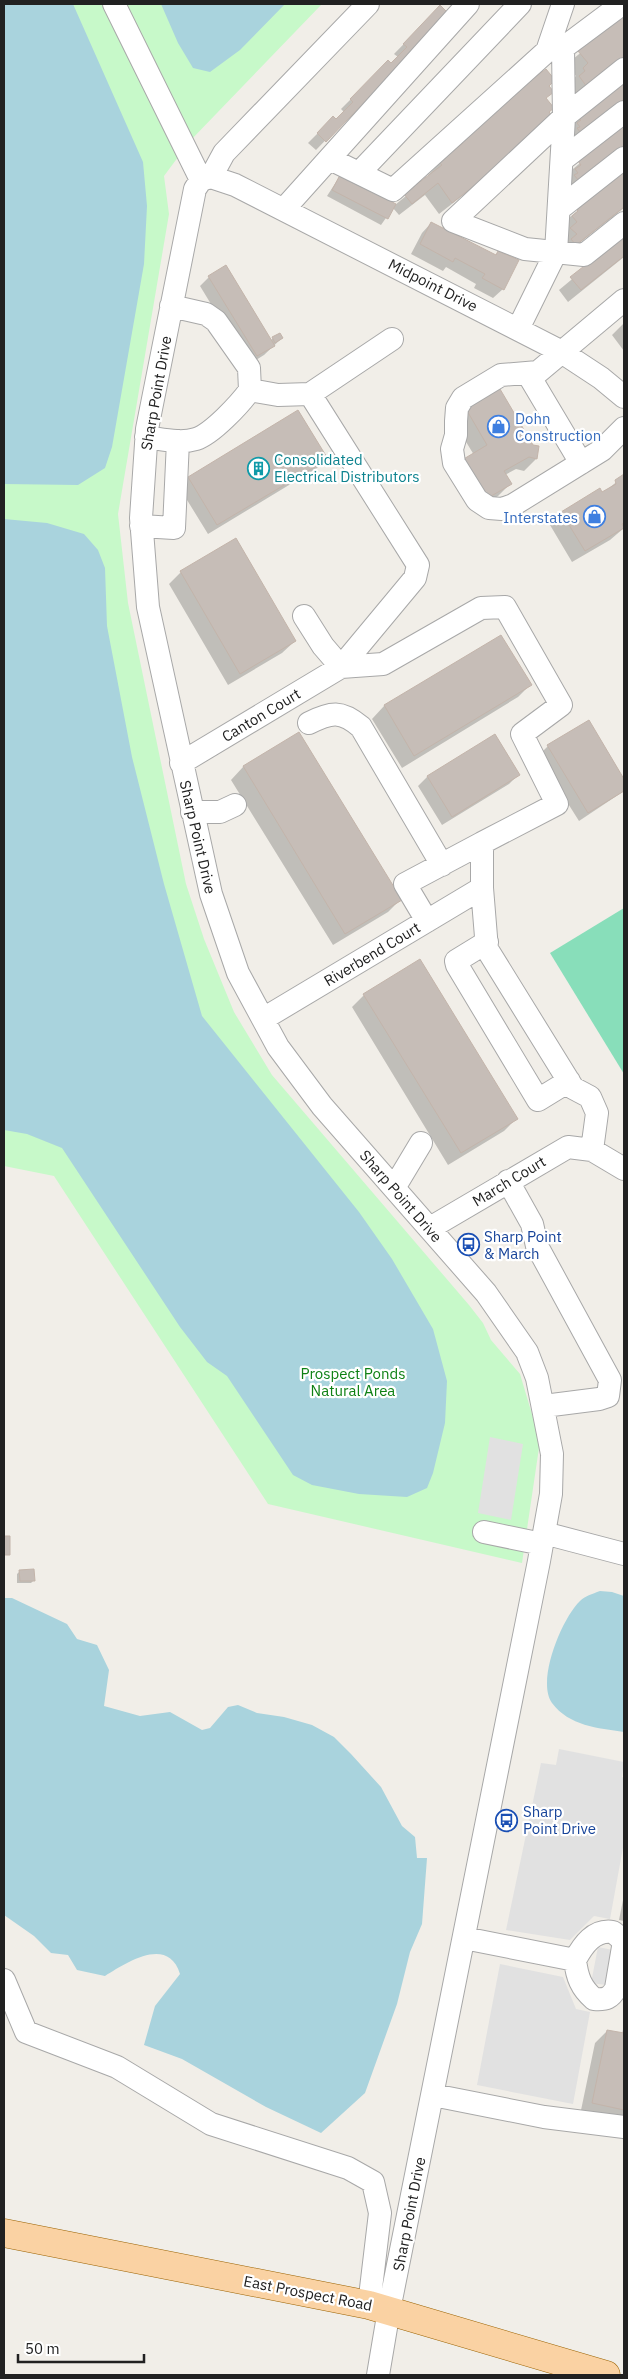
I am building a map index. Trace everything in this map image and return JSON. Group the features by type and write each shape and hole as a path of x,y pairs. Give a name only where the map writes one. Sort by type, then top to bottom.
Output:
{"main road":[{"name":"East Prospect Road","path":"4,2233 379,2307 606,2375"}],"street":[{"path":"114,4 206,179"},
{"name":"Sharp Point Drive","path":"368,4 224,153 206,179 195,190 146,436 141,526 148,607 181,763 211,894 238,973 278,1047 322,1106 486,1293 527,1352 537,1378 544,1406 552,1454 551,1494 543,1538 433,2095 379,2307 378,2375"},
{"path":"284,209 468,4"},
{"path":"358,173 520,4"},
{"path":"518,329 556,252 564,117 555,49 563,4"},
{"path":"330,159 393,190 555,49 622,4"},
{"path":"624,69 564,117 453,221 526,249 584,255 624,223"},
{"path":"562,160 624,112"},
{"path":"559,209 624,158"},
{"name":"Midpoint Drive","path":"206,179 235,185 518,329 560,351 601,378 624,397"},
{"path":"624,300 560,351 538,372 500,375 463,398 458,408 456,434 452,450 454,462 477,500 489,508 502,509 513,505 602,450 624,428"},
{"path":"146,436 178,442 197,439 235,410 250,390 249,368 216,321 206,314 171,306"},
{"path":"250,390 278,395 310,394 392,339"},
{"path":"528,374 581,463"},
{"path":"310,394 418,565 415,578 406,592 341,667"},
{"path":"141,526 174,528 178,442"},
{"path":"341,667 384,664 481,608 505,608 561,705 522,734 557,804 405,884 427,921"},
{"path":"304,616 323,646 341,667"},
{"name":"Canton Court","path":"181,763 341,667"},
{"path":"293,696 312,729 325,715 338,714 350,718 360,727 442,865"},
{"path":"192,812 220,812 234,805"},
{"path":"482,843 482,888 487,949 568,1081 573,1088 590,1097 597,1113 592,1150 624,1169"},
{"name":"Riverbend Court","path":"263,1019 482,888"},
{"path":"486,942 456,961 457,965 538,1100 568,1081"},
{"path":"394,1188 420,1143"},
{"name":"March Court","path":"430,1228 568,1147 592,1150"},
{"path":"508,1182 532,1224 537,1246 610,1380 608,1396 599,1399 544,1406"},
{"path":"484,1532 543,1538 624,1554"},
{"path":"464,1938 575,1960"},
{"path":"4,1980 26,2032 117,2067 211,2124 348,2168 373,2182 380,2213 379,2307"},
{"path":"433,2095 544,2117 624,2127"}],"green space":[{"name":"Prospect Ponds Natural Area","path":"4,4 322,4 190,141 164,176 169,214 118,514 128,603 186,884 204,939 234,1012 272,1075 469,1305 483,1323 491,1340 520,1374 540,1441 522,1563 268,1504 54,1176 4,1166"},
{"path":"624,908 624,1074 550,953"}],"shaded area":[{"path":"490,1437 523,1444 511,1520 478,1513"},
{"path":"559,1749 624,1762 622,1777 624,1778 624,1842 610,1919 594,1916 570,1940 506,1930 541,1763 556,1765"},
{"path":"598,1947 613,1950 606,1985 591,1983"},
{"path":"500,1964 563,1977 576,2009 590,2012 573,2104 477,2085"}],"water":[{"path":"4,4 73,4 143,162 147,206 144,264 112,447 105,468 78,485 4,484"},
{"path":"161,4 285,4 240,50 210,72 193,68 178,43"},
{"path":"4,519 47,523 84,534 98,550 105,568 107,626 132,757 164,884 202,1016 359,1212 392,1259 433,1329 447,1381 445,1423 433,1473 427,1488 407,1497 359,1494 312,1485 293,1475 227,1376 207,1362 180,1327 62,1148 27,1134 4,1130"},
{"path":"600,1591 624,1596 624,1732 585,1725 567,1717 552,1703 548,1693 547,1680 553,1650 566,1621 582,1599"},
{"path":"4,1598 12,1598 67,1624 77,1639 97,1645 109,1670 104,1706 140,1716 170,1712 202,1730 210,1728 228,1707 238,1705 257,1713 284,1717 312,1725 334,1737 381,1787 402,1826 415,1837 417,1858 427,1858 422,1924 410,1952 397,2004 365,2093 321,2133 266,2107 182,2059 144,2045 155,2006 180,1974 174,1962 166,1956 157,1954 135,1959 105,1976 77,1970 68,1955 51,1953 34,1936 4,1915"}],"building":[{"path":"440,5 449,14 326,142 317,133 333,116 336,119 353,102 350,99 388,60 391,63 407,47 403,44"},
{"path":"624,15 624,58 587,87 579,76 585,71 583,68 588,63 578,51"},
{"path":"546,69 555,80 549,86 554,92 546,98 554,108 549,112 554,118 548,128 452,203 438,183 412,204 404,194 442,165 439,162 463,143 460,140 479,119"},
{"path":"624,81 624,103 579,138 576,135 580,132 577,128 580,127 577,123 581,120 578,118"},
{"path":"624,125 624,147 580,182 574,175 578,173 575,169 581,165 578,161"},
{"path":"624,170 624,207 576,245 571,239 577,234 570,228 577,222 572,216 578,211 576,208"},
{"path":"340,175 396,204 388,219 332,190"},
{"path":"431,222 496,255 498,251 519,260 504,290 482,278 485,274 455,258 453,262 420,244"},
{"path":"624,235 624,256 581,290 570,277"},
{"path":"226,265 275,346 257,356 208,276"},
{"path":"280,333 283,338 275,343 272,337"},
{"name":"Dohn Construction","path":"500,389 533,445 539,446 537,459 529,457 504,471 512,484 486,499 462,460 487,445 466,409"},
{"name":"Consolidated Electrical Distributors","path":"298,410 328,459 217,525 188,477"},
{"name":"Interstates","path":"624,474 624,522 622,524 624,528 585,551 561,512 600,488 602,492 616,484 615,480"},
{"path":"236,538 296,641 240,674 180,571"},
{"path":"501,635 532,685 414,756 384,705"},
{"path":"589,720 624,779 624,791 588,813 547,745"},
{"path":"299,732 402,900 345,934 243,766"},
{"path":"495,734 520,775 452,817 427,776"},
{"path":"420,959 518,1119 461,1153 363,994"},
{"path":"4,1536 10,1536 10,1555 4,1555"},
{"path":"34,1569 35,1581 20,1581 19,1570"},
{"path":"607,2030 624,2033 624,2110 592,2103"}],"place":[{"name":"Dohn Construction","path":"499,427"},
{"name":"Consolidated Electrical Distributors","path":"258,468"},
{"name":"Interstates","path":"594,517"},
{"name":"Sharp Point & March","path":"468,1245"},
{"name":"Sharp Point Drive","path":"507,1820"}]}
